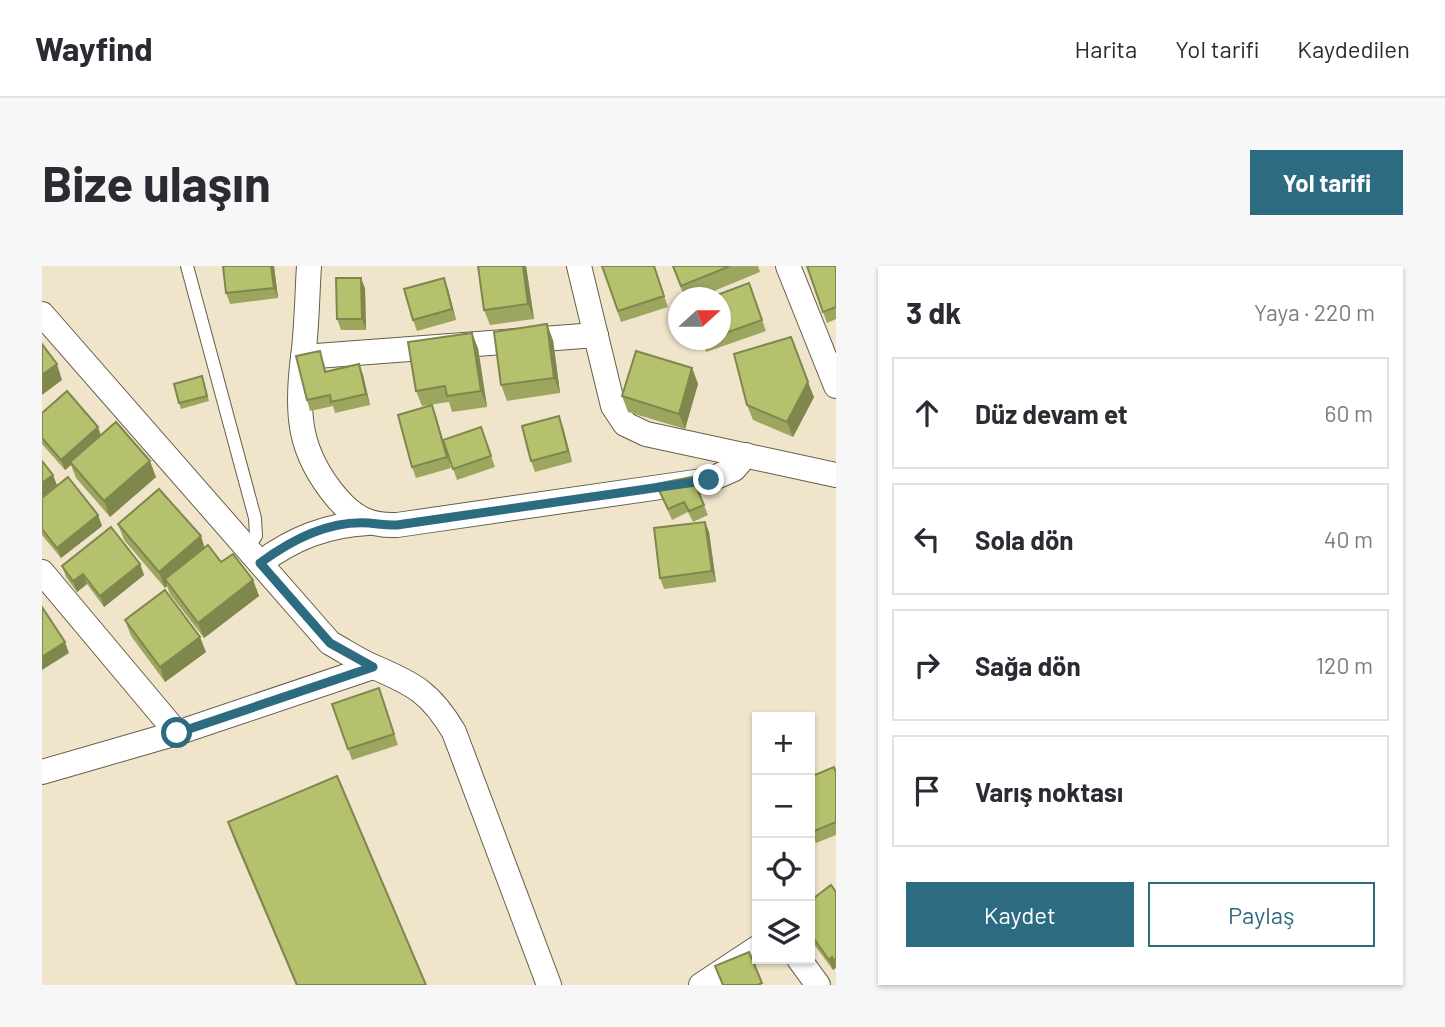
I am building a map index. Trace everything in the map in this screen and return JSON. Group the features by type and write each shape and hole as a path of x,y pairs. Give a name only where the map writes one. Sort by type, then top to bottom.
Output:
{"street":[{"path":"309,266 303,357 299,377 299,408 304,437 310,457 330,489 348,510 368,523"},
{"path":"579,266 613,406 625,424 646,434 836,475"},
{"path":"788,266 836,386"},
{"path":"42,314 330,643 373,667 398,676 420,690 445,716 454,732 550,985"},
{"path":"303,357 596,335"},
{"path":"254,555 331,527 368,523 397,525 709,480 734,469 746,455"},
{"path":"42,572 177,733"},
{"path":"42,772 177,733 373,667"},
{"path":"701,985 752,951"},
{"path":"803,964 818,985"}],"lane":[{"path":"187,266 255,518 254,555"}],"building":[{"path":"223,266 271,266 274,288 226,293"},
{"path":"478,266 523,266 528,304 484,310"},
{"path":"602,266 654,266 664,296 618,311"},
{"path":"673,266 730,266 681,286"},
{"path":"807,266 836,266 836,307 823,312"},
{"path":"336,278 361,278 362,319 337,319"},
{"path":"444,278 452,309 413,320 404,289"},
{"path":"749,283 762,320 731,331 731,290"},
{"path":"547,324 554,378 501,385 494,332"},
{"path":"472,333 481,391 447,396 445,386 416,391 408,342"},
{"path":"791,337 808,382 787,422 747,405 734,354"},
{"path":"42,344 57,364 42,375"},
{"path":"320,351 325,372 359,364 366,394 331,402 330,395 307,400 296,356"},
{"path":"636,351 692,368 679,414 622,396"},
{"path":"202,376 207,396 179,403 174,384"},
{"path":"67,391 98,427 61,460 42,438 42,413"},
{"path":"432,405 447,457 412,467 398,415"},
{"path":"559,416 568,451 531,461 522,426"},
{"path":"116,422 150,461 104,501 70,462"},
{"path":"481,427 491,456 453,469 443,440"},
{"path":"42,461 53,475 42,483"},
{"path":"68,477 98,515 57,548 42,529 42,498"},
{"path":"692,477 704,505 689,511 684,502 668,509 656,484"},
{"path":"159,489 201,536 159,572 118,524"},
{"path":"705,522 712,571 660,578 654,528"},
{"path":"111,527 140,564 100,596 83,574 73,581 62,566"},
{"path":"208,545 221,562 233,554 253,580 198,623 165,579"},
{"path":"165,590 200,637 160,667 125,620"},
{"path":"42,607 65,642 42,657"},
{"path":"379,688 394,734 348,749 332,704"},
{"path":"834,767 836,773 836,822 815,831 815,775"},
{"path":"337,776 426,985 297,985 228,822"},
{"path":"831,885 836,892 836,963 832,957 829,960 815,940 815,897"},
{"path":"749,952 762,983 723,985 715,966"}],"route":[{"path":"177,733 373,667 330,643 260,563 295,540 313,532 349,524 397,525 709,480"}]}
